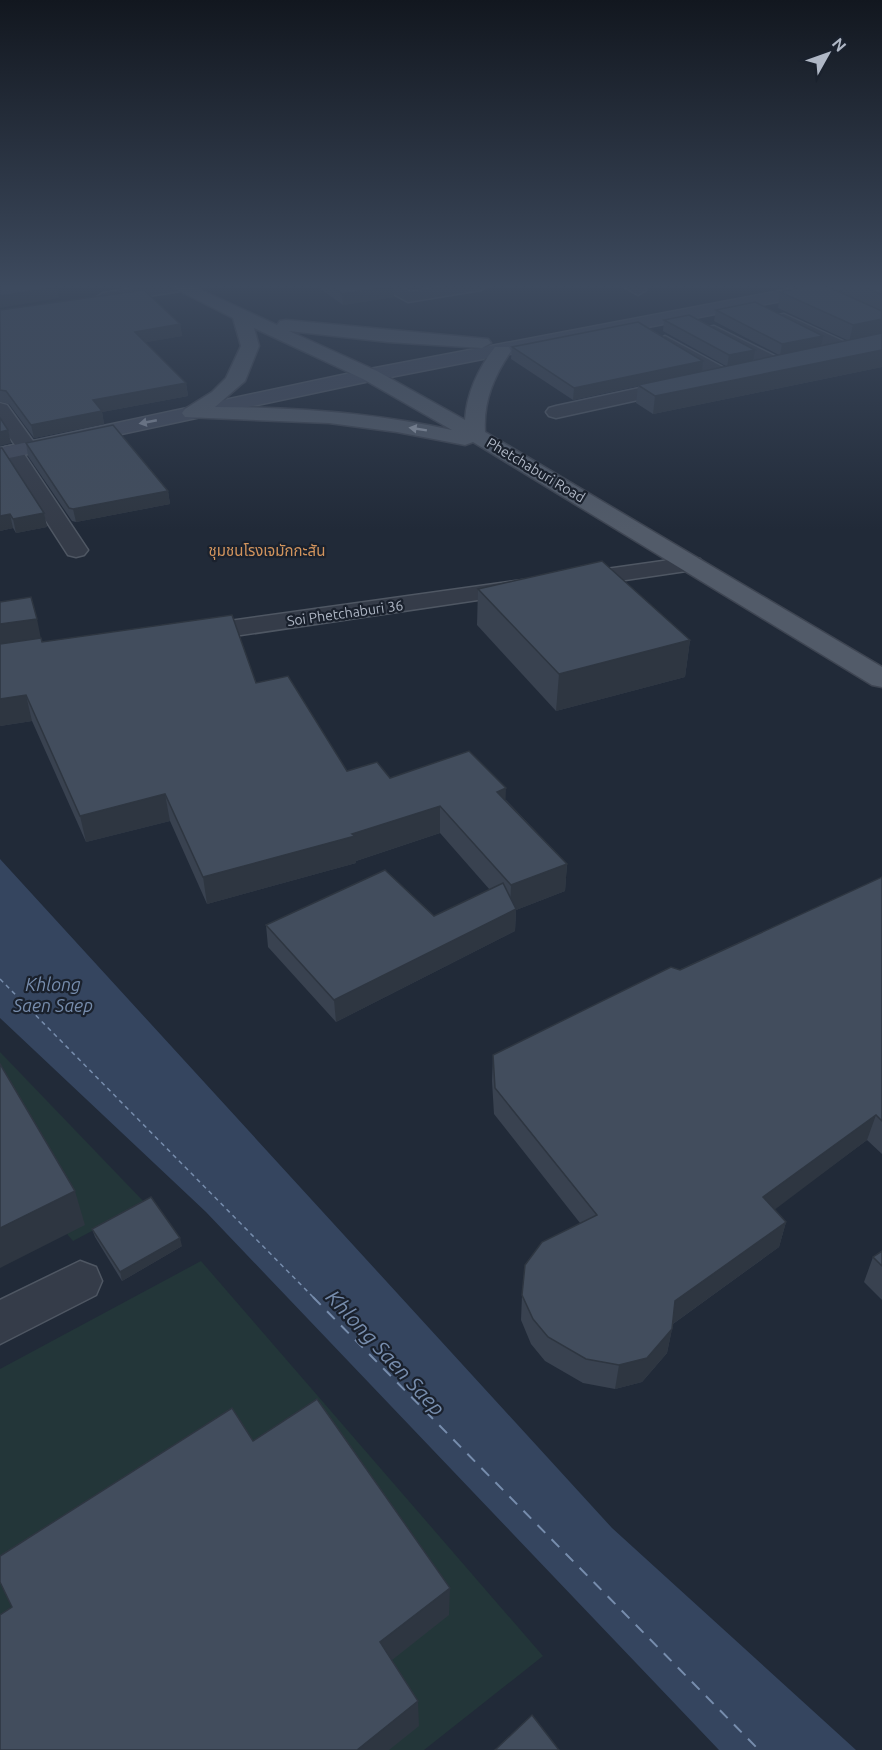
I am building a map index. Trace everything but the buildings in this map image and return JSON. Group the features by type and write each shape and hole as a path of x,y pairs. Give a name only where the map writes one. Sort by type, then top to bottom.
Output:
{"main road":[{"path":"192,413 219,396 235,381 241,367"},
{"name":"Phetchaburi Road","path":"352,367 476,434 882,679"},
{"path":"476,434 473,414 489,367"},
{"path":"192,413 276,412 375,423 436,432 495,447"}],"street":[{"path":"370,375 388,367"},
{"path":"13,451 416,367"},
{"path":"709,367 725,376"},
{"path":"556,412 770,367"},
{"path":"0,409 13,451 76,550"},
{"name":"Soi Phetchaburi 36","path":"174,637 691,564"},
{"path":"0,1323 80,1281"}],"shaded area":[{"path":"0,1052 145,1203 73,1241 0,1154"},
{"path":"201,1261 543,1656 424,1750 376,1750 0,1622 0,1369"}],"water":[{"name":"Khlong Saen Saep","path":"0,859 612,1528 856,1750 719,1750 206,1212 0,1018"}],"ferry route":[{"path":"0,979 314,1298"},
{"path":"313,1297 759,1750"}],"district":[{"name":"ชุมชนโรงเจมักกะสัน","path":"267,551"}]}
